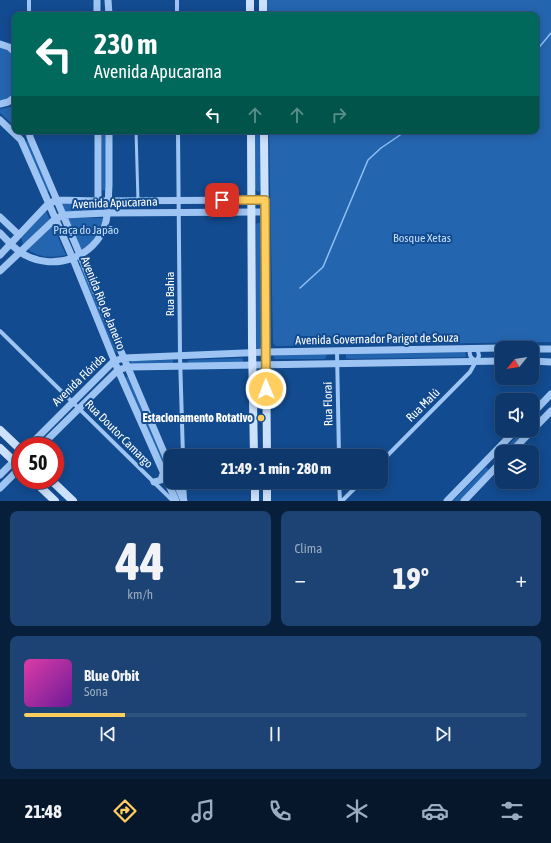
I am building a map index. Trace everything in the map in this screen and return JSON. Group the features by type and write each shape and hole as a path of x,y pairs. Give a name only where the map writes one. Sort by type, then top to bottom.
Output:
{"main road":[{"path":"250,0 250,12"},
{"path":"263,0 263,12"},
{"path":"251,134 254,449"},
{"path":"264,134 267,449"},
{"path":"0,430 12,442"},
{"path":"7,437 7,443 0,447 12,459"},
{"path":"42,489 55,501"},
{"path":"60,489 73,501"},
{"path":"255,489 255,501"},
{"path":"257,489 259,493 265,492 266,489"},
{"path":"267,489 267,501"}],"street":[{"path":"28,0 29,12"},
{"path":"97,0 97,12"},
{"path":"108,0 108,12"},
{"path":"177,0 177,12"},
{"path":"0,44 12,46"},
{"path":"0,44 12,50"},
{"path":"0,104 12,100"},
{"name":"Avenida Rio de Janeiro","path":"0,120 12,131"},
{"name":"Avenida Rio de Janeiro","path":"15,134 21,140 73,259 114,361 176,501"},
{"path":"21,140 29,134"},
{"name":"Avenida Rio de Janeiro","path":"29,134 164,452"},
{"path":"98,134 98,201 107,213"},
{"path":"0,233 19,252 31,258 45,262 60,262 73,259 91,247 102,233 106,224 108,201 109,134"},
{"name":"Rua Bahia","path":"178,134 180,365 183,449"},
{"path":"0,255 48,204 57,200"},
{"name":"Avenida Apucarana","path":"57,200 265,200"},
{"name":"Avenida Apucarana","path":"0,271 55,219 64,215 107,213 264,212"},
{"path":"0,216 19,235 19,252"},
{"name":"Rua Doutor Camargo","path":"0,331 173,501"},
{"path":"475,348 479,354 478,359 476,360 473,359 470,354 470,351 475,348"},
{"name":"Avenida Governador Parigot de Souza","path":"252,353 495,348"},
{"path":"539,349 551,349"},
{"name":"Rua Floraí","path":"337,351 339,449"},
{"name":"Avenida Flórida","path":"38,437 114,361 124,358 252,353"},
{"name":"Rua Malú","path":"388,455 470,372 476,360"},
{"name":"Avenida Governador Parigot de Souza","path":"253,365 495,361"},
{"path":"539,361 551,362"},
{"name":"Avenida Flórida","path":"50,437 118,370 128,367 180,365 253,365"},
{"path":"539,407 551,394"},
{"path":"518,445 551,411"},
{"path":"447,501 509,437"},
{"path":"464,501 495,469 486,461"},
{"path":"0,475 12,463"},
{"path":"154,482 160,480 163,474"},
{"path":"0,488 12,477"},
{"path":"179,489 185,501"},
{"path":"184,489 185,501"},
{"path":"340,489 341,501"},
{"path":"341,501 354,489"}],"lane":[{"path":"136,134 138,201"}],"green space":[{"name":"Bosque Xetas","path":"267,0 551,0 551,342 495,341 495,343 276,346 273,343 269,134 539,134 539,12 267,12"},
{"path":"0,47 12,53 12,97 0,102"},
{"path":"12,107 12,124 0,113 0,109"},
{"path":"102,134 107,134 107,190 102,190"},
{"path":"254,134 261,134 261,190 258,192 255,189"},
{"path":"29,140 51,190 47,192 25,142"},
{"path":"61,203 97,203 102,208 104,214 66,214"},
{"path":"46,211 50,220 24,246 22,237"},
{"name":"Praça do Japão","path":"67,218 105,218 93,241 82,250"},
{"path":"257,223 261,223 261,349 256,348"},
{"name":"Praça do Japão","path":"52,224 66,255 55,257 41,256 27,249"},
{"path":"83,265 118,350 115,352 79,267"},
{"path":"465,351 466,357 346,359 346,353"},
{"path":"327,354 326,358 324,359 275,359 273,355"},
{"path":"242,358 243,362 188,363 189,360"},
{"path":"173,360 173,364 131,364 131,361"},
{"path":"129,376 164,458 164,468 125,377"},
{"path":"516,437 522,437 515,445 508,445"},
{"path":"486,467 489,470 459,501 453,501"},
{"path":"173,489 177,489 180,497 177,499"}],"waterway":[{"path":"539,47 551,33"},
{"path":"300,288 323,267 368,160 381,148 402,134"}],"place":[{"name":"Estacionamento Rotativo","path":"261,418"}],"route":[{"path":"222,200 265,200 266,389"}]}
